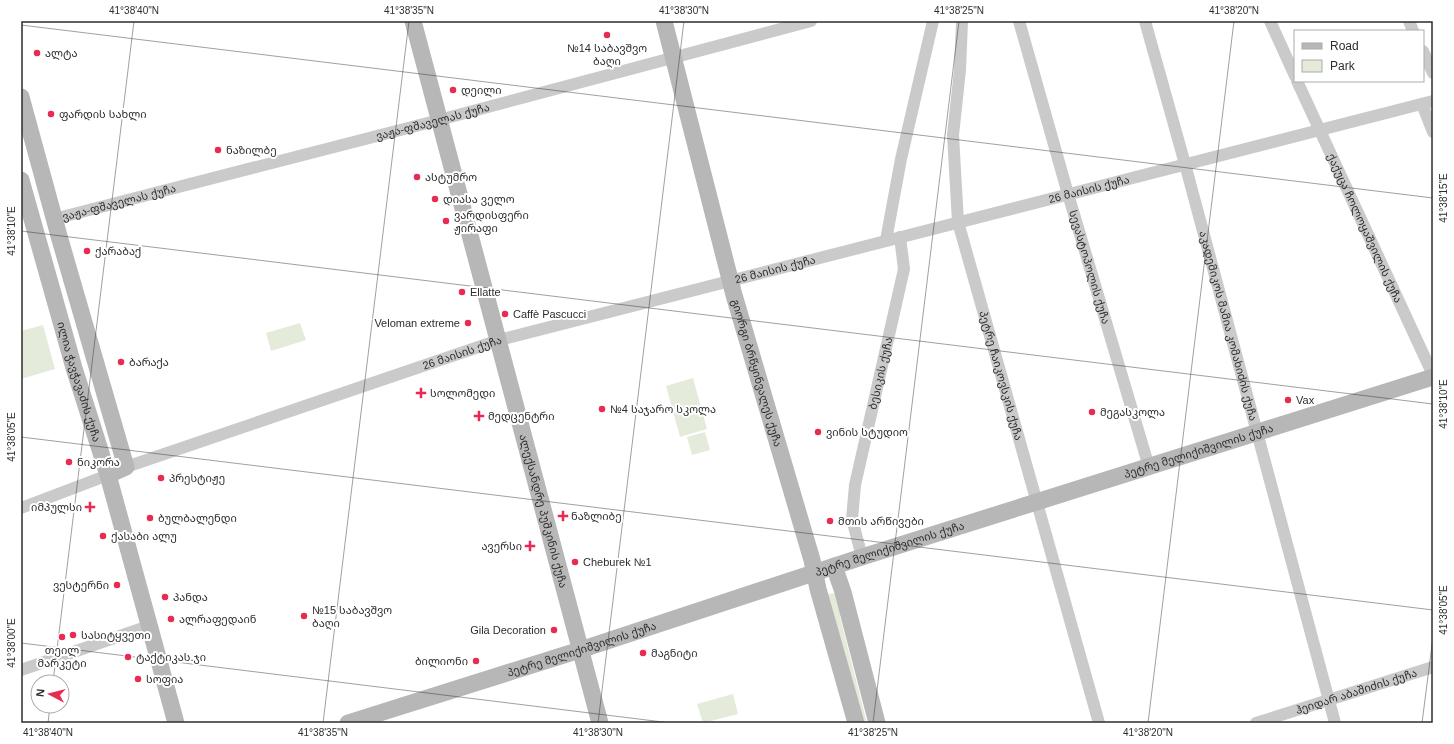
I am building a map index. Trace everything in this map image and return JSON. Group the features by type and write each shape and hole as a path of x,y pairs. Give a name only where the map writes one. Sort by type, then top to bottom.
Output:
{"street":[{"name":"ალექსანდრე პუშკინის ქუჩა","path":"413,21 600,723"},
{"name":"გიორგი ბრწყინვალეს ქუჩა","path":"664,21 731,280 812,560 814,574 856,723"},
{"name":"ვაჟა-ფშაველას ქუჩა","path":"54,219 439,120 674,56 811,21"},
{"path":"886,240 901,159 933,21"},
{"name":"პეტრე ჩაიკოვსკის ქუჩა","path":"962,21 960,70 953,135 958,222 1099,723"},
{"name":"სევასტოპოლის ქუჩა","path":"1019,21 1068,194 1149,466"},
{"name":"აკადემიკოს მამია კომახიძის ქუჩა","path":"1145,21 1186,164 1336,723"},
{"path":"1270,21 1294,74"},
{"path":"1424,53 1433,73"},
{"name":"ქაქუცა ჩოლოყაშვილის ქუჩა","path":"1298,82 1433,376"},
{"name":"ილია ჭავჭავაძის ქუჩა","path":"21,97 54,219 126,467"},
{"path":"1428,102 1433,132"},
{"name":"26 მაისის ქუჩა","path":"126,467 499,340 1428,102"},
{"name":"ილია ჭავჭავაძის ქუჩა","path":"21,180 74,368 108,475 176,723"},
{"name":"ბესიკის ქუჩა","path":"862,557 852,519 854,485 904,269 900,237"},
{"name":"პეტრე მელიქიშვილის ქუჩა","path":"348,723 580,650 662,621 814,574 862,557 1433,376"},
{"path":"21,508 126,467"},
{"path":"834,566 841,587 877,723"},
{"path":"21,670 149,626"},
{"name":"ჰეიდარ აბაშიძის ქუჩა","path":"1256,723 1433,667"}],"green space":[{"path":"300,323 306,340 271,351 266,333"},
{"path":"43,325 55,369 21,379 21,331"},
{"path":"693,378 707,429 680,437 666,386"},
{"path":"705,432 710,450 692,455 687,437"},
{"path":"834,593 837,595 841,611 840,617 867,723 860,723 828,594"},
{"path":"733,694 738,714 703,723 697,704"}],"place":[{"name":"№14 საბავშვო ბაღი","path":"607,35"},
{"name":"ალტა","path":"37,53"},
{"name":"დეილი","path":"453,90"},
{"name":"ფარდის სახლი","path":"51,114"},
{"name":"ნაზილბე","path":"218,150"},
{"name":"ასტუმრო","path":"417,177"},
{"name":"დიასა ველო","path":"435,199"},
{"name":"ვარდისფერი ჟირაფი","path":"446,221"},
{"name":"ქარაბაქ","path":"87,251"},
{"name":"Ellatte","path":"462,292"},
{"name":"Caffè Pascucci","path":"505,314"},
{"name":"Veloman extreme","path":"468,323"},
{"name":"ბარაქა","path":"121,362"},
{"name":"სოლომედი","path":"421,393"},
{"name":"Vax","path":"1288,400"},
{"name":"№4 საჯარო სკოლა","path":"602,409"},
{"name":"მეგასკოლა","path":"1092,412"},
{"name":"მედცენტრი","path":"479,416"},
{"name":"ვინის სტუდიო","path":"818,432"},
{"name":"ნიკორა","path":"69,462"},
{"name":"პრესტიჟე","path":"161,478"},
{"name":"იმპულსი","path":"90,507"},
{"name":"ნაზლიბე","path":"563,516"},
{"name":"ბულბალენდი","path":"150,518"},
{"name":"მთის არწივები","path":"830,521"},
{"name":"ქასაბი ალუ","path":"103,536"},
{"name":"ავერსი","path":"530,546"},
{"name":"Cheburek №1","path":"575,562"},
{"name":"ვესტერნი","path":"117,585"},
{"name":"პანდა","path":"165,597"},
{"name":"№15 საბავშვო ბაღი","path":"304,616"},
{"name":"ალრაფედაინ","path":"171,619"},
{"name":"Gila Decoration","path":"554,630"},
{"name":"სასიტყვეთი","path":"73,635"},
{"name":"თეილ მარკეტი","path":"62,637"},
{"name":"მაგნიტი","path":"643,653"},
{"name":"ტაქტიკას.ჯი","path":"128,657"},
{"name":"ბილიონი","path":"476,661"},
{"name":"სოფია","path":"138,679"}]}
